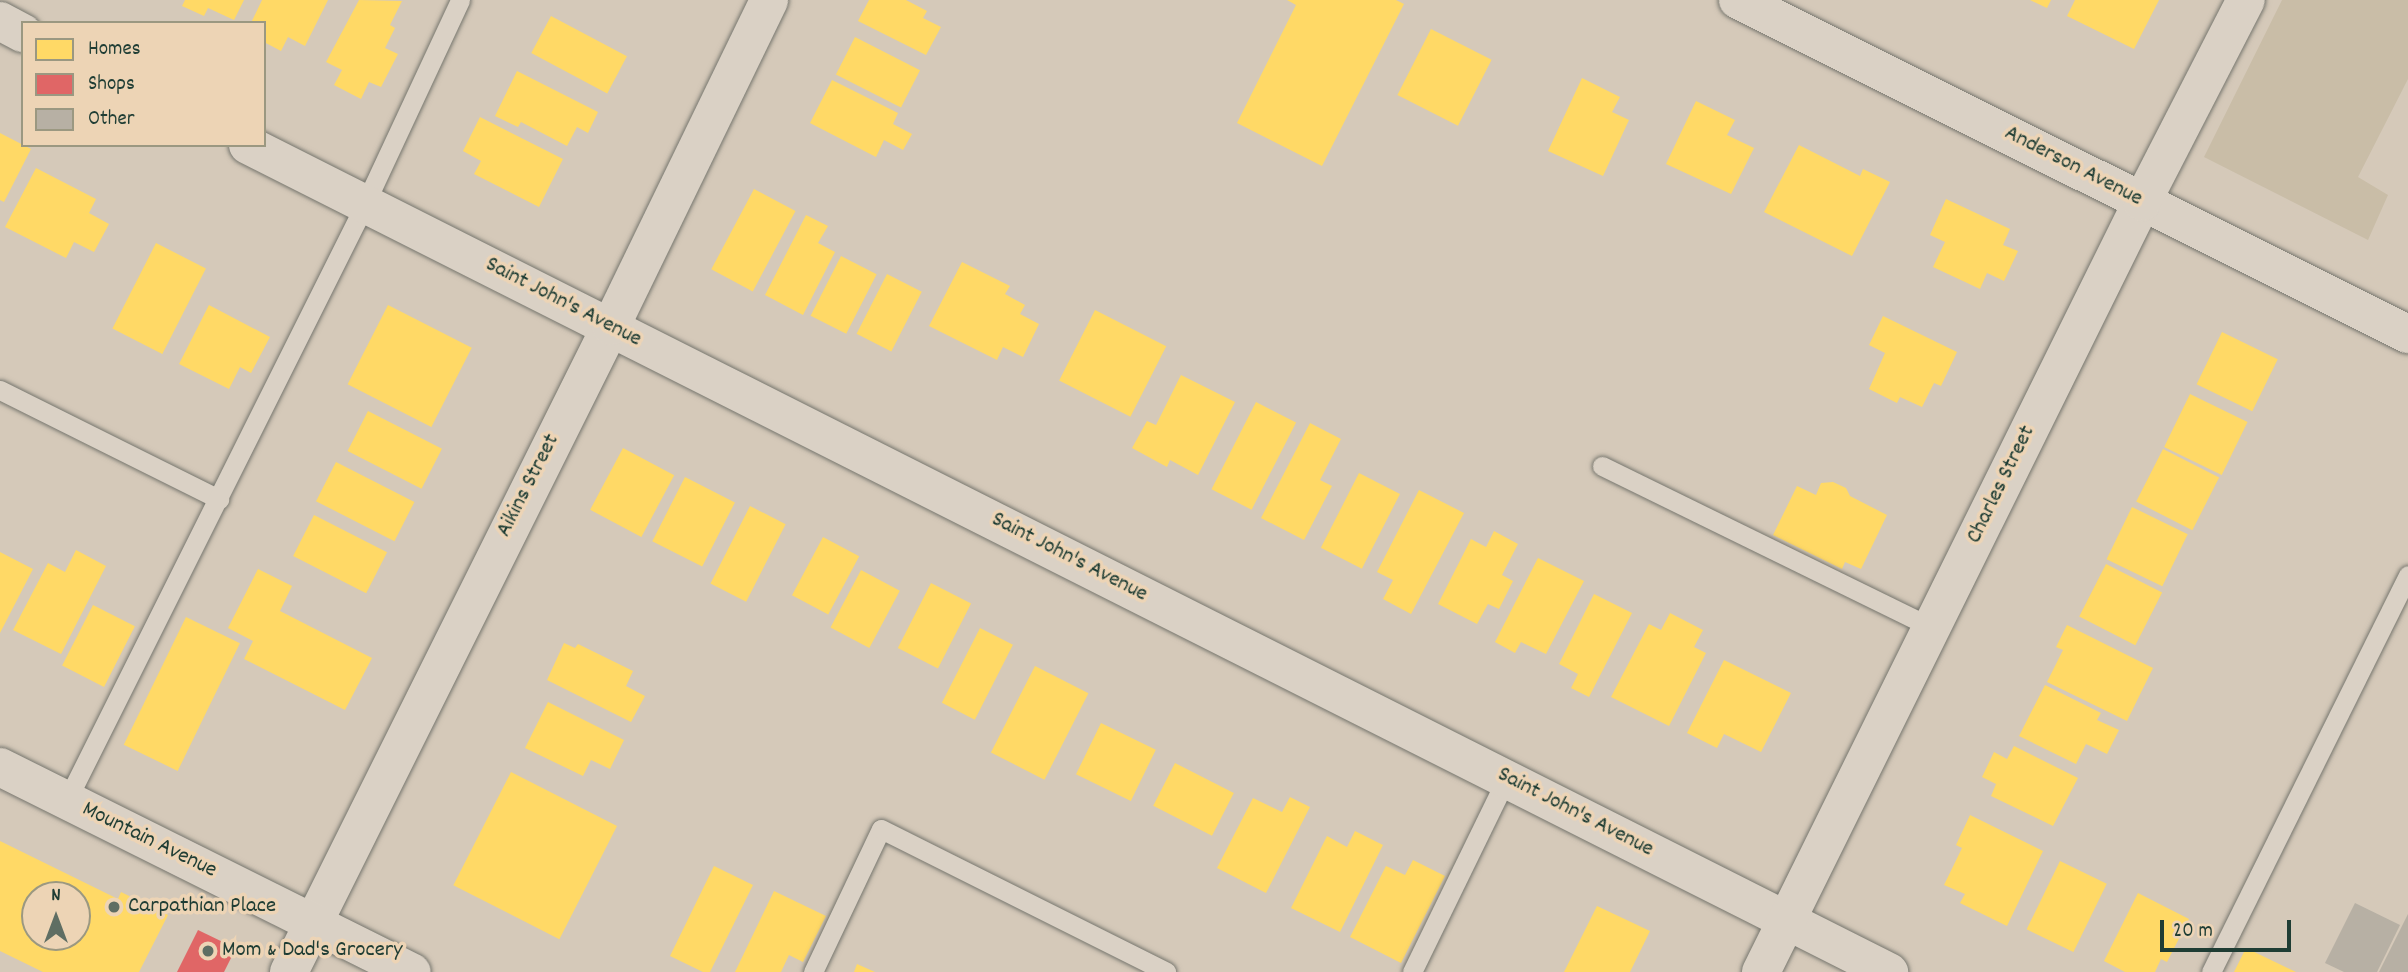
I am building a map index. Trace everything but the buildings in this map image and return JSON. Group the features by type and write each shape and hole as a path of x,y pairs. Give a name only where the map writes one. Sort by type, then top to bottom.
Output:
{"street":[{"name":"Aikins Street","path":"289,972 611,327 769,0"},
{"name":"Anderson Avenue","path":"1738,0 2408,334"},
{"name":"Charles Street","path":"1761,972 2142,202 2246,0"},
{"path":"0,21 21,32"},
{"name":"Saint John's Avenue","path":"252,147 1889,972"},
{"name":"Mountain Avenue","path":"0,767 411,972"}],"lane":[{"path":"67,800 365,204 460,0"},
{"path":"0,390 219,499"},
{"path":"1602,466 1932,628"},
{"path":"2211,972 2408,575"},
{"path":"1412,972 1506,779"},
{"path":"813,972 881,829 1166,972"}],"shaded area":[{"path":"2282,0 2408,0 2408,79 2358,177 2388,195 2368,240 2204,157"}],"place":[{"name":"Carpathian Place","path":"114,907"},
{"name":"Mom & Dad's Grocery","path":"208,951"}]}
